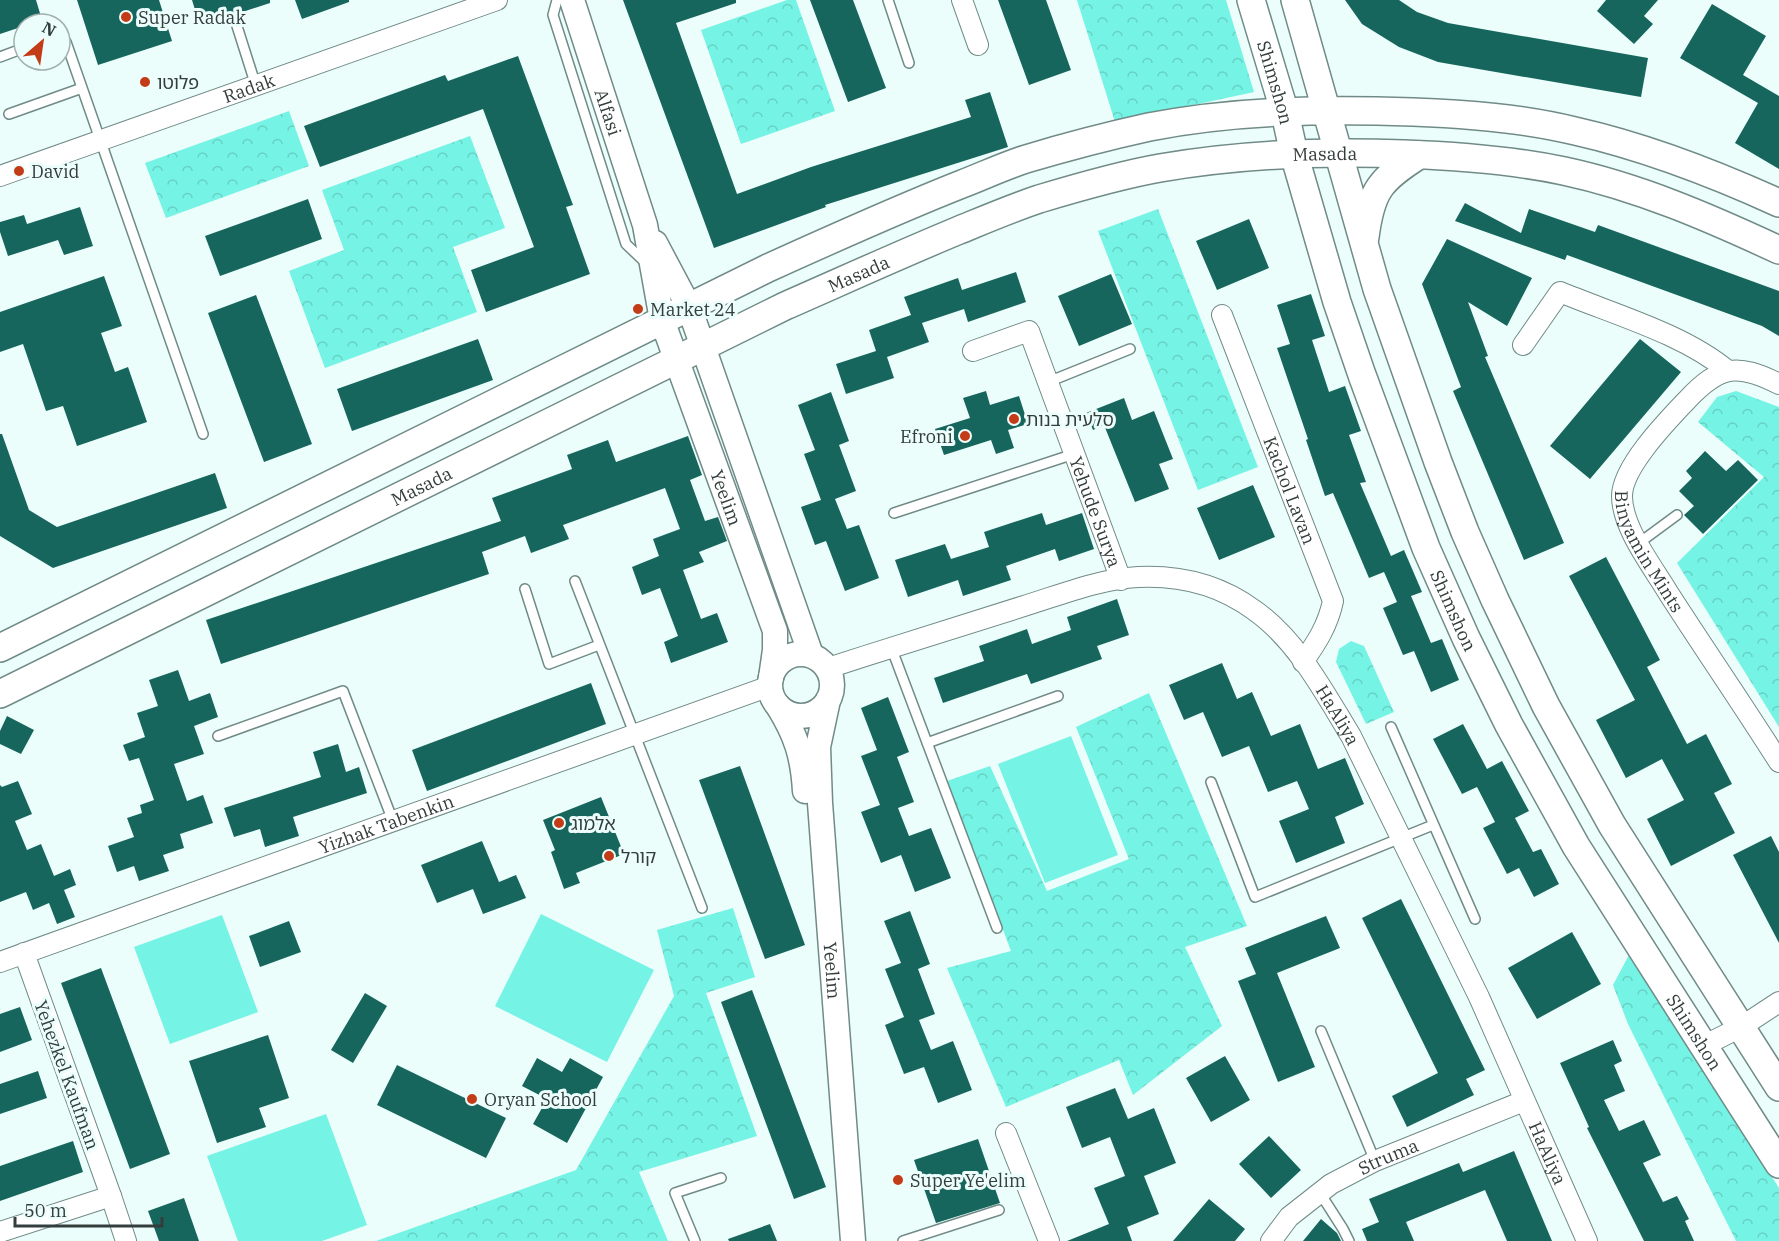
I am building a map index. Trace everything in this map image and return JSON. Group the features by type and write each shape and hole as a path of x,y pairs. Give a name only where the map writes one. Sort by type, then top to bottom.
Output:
{"main road":[{"name":"Shimshon","path":"1251,0 1337,302 1426,548 1466,638 1509,725 1576,846 1779,1164"},
{"path":"1295,0 1377,290 1465,532 1504,621 1573,757 1612,825 1779,1087"},
{"path":"0,648 768,268 883,216 1025,159 1150,127 1214,118 1328,111 1440,113 1506,119 1573,130 1625,144 1679,162 1779,203"},
{"name":"Masada","path":"0,694 785,306 900,255 1038,200 1158,168 1218,160 1294,154 1419,155 1501,161 1564,171 1607,182 1686,209 1779,250"},
{"path":"1364,244 1369,210 1376,191 1392,172 1419,155"}],"street":[{"name":"Radak","path":"0,176 497,0"},
{"name":"Alfasi","path":"572,0 645,225 662,320"},
{"path":"962,0 978,45"},
{"name":"Alfasi","path":"645,225 689,307"},
{"path":"1523,345 1560,292 1709,355 1728,371 1738,369 1761,375 1779,384"},
{"name":"Yeelim","path":"689,307 819,662"},
{"name":"Kachol Lavan","path":"1222,315 1333,601 1330,617 1321,637 1303,662"},
{"name":"Yeelim","path":"662,320 775,631 773,690 792,729 804,767 838,1241"},
{"name":"Yehude Surya","path":"973,351 1029,331 1120,580"},
{"name":"Binyamin Mints","path":"1728,371 1716,374 1690,397 1646,445 1630,470 1622,495 1628,522 1639,543 1714,664 1779,762"},
{"name":"HaAliya","path":"819,662 891,647 1090,586 1137,577 1178,578 1205,584 1232,595 1255,610 1276,628 1303,662 1328,697 1351,736 1479,997 1587,1241"},
{"path":"792,655 819,662 832,678 832,690 828,700 821,709 812,714 800,716 787,712 773,690 775,668 782,660 792,655"},
{"name":"Yizhak Tabenkin","path":"0,962 635,735 773,690"},
{"name":"Yeelim","path":"828,700 818,747 820,803 853,1241"},
{"name":"Yehezkel Kaufman","path":"24,953 126,1241"},
{"path":"1703,1046 1741,1027 1779,1002"},
{"name":"Struma","path":"1271,1241 1289,1217 1331,1184 1375,1161 1524,1101"},
{"path":"1006,1133 1049,1241"},
{"path":"0,1232 111,1196"}],"lane":[{"path":"557,0 553,15 626,244 653,270"},
{"path":"888,0 909,63"},
{"path":"236,23 256,86"},
{"path":"72,59 203,434"},
{"path":"9,114 82,88"},
{"path":"1047,382 1130,349"},
{"path":"894,513 1074,453"},
{"path":"1639,543 1677,515"},
{"path":"575,581 702,908"},
{"path":"525,589 549,664 600,645"},
{"path":"891,647 997,928"},
{"path":"218,736 343,691 393,821"},
{"path":"927,743 1058,696"},
{"path":"1391,727 1475,919"},
{"path":"1211,782 1255,897 1433,825"},
{"path":"1321,1030 1375,1161"},
{"path":"695,1241 675,1193 721,1178"},
{"path":"1320,1193 1349,1241"},
{"path":"903,1241 999,1210"}],"green space":[{"path":"787,0 796,0 835,111 741,144 701,30"},
{"path":"1077,0 1226,0 1254,92 1115,122"},
{"path":"289,111 309,166 166,218 145,163"},
{"path":"470,136 505,228 453,247 477,312 325,368 289,271 344,250 322,190"},
{"path":"1158,209 1258,467 1198,490 1098,231"},
{"path":"1736,391 1779,407 1779,727 1677,563 1764,477 1698,422 1717,397"},
{"path":"1351,641 1364,646 1394,712 1366,724 1336,662 1339,649"},
{"path":"1149,693 1247,926 1185,947 1222,1026 1133,1095 1119,1060 1006,1107 947,968 1011,951 947,781 990,766 1047,891 1129,859 1076,727"},
{"path":"1071,736 1118,855 1045,883 998,764"},
{"path":"733,908 755,977 706,993 757,1136 639,1172 668,1241 376,1241 576,1170 674,996 657,930"},
{"path":"541,914 654,970 607,1062 495,1006"},
{"path":"222,915 258,1012 170,1044 134,947"},
{"path":"1630,953 1779,1188 1779,1241 1736,1241 1628,1024 1613,985"},
{"path":"326,1114 367,1225 322,1241 238,1241 207,1156"}],"building":[{"path":"0,0 36,0 40,12 12,12 12,30 0,34"},
{"path":"77,0 159,0 172,41 98,65"},
{"path":"192,0 270,0 270,3 200,26"},
{"path":"295,0 349,0 349,2 302,19"},
{"path":"623,0 736,0 736,3 676,23 737,194 811,167 971,117 965,100 990,92 1008,147 825,205 826,207 714,248"},
{"path":"810,0 853,0 886,88 848,102"},
{"path":"998,0 1046,0 1071,70 1029,85"},
{"path":"1345,0 1399,0 1417,12 1448,23 1648,58 1641,97 1438,62 1399,47 1362,24"},
{"path":"1606,0 1658,0 1644,16 1653,24 1634,44 1597,11"},
{"path":"1712,4 1766,36 1743,75 1779,96 1779,169 1735,143 1758,103 1680,58"},
{"path":"518,56 573,205 566,207 590,274 486,312 471,270 534,247 483,109 320,167 304,126 445,75 448,81"},
{"path":"308,199 322,239 220,276 205,236"},
{"path":"1465,203 1521,233 1529,209 1595,232 1598,225 1779,291 1779,336 1762,326 1567,255 1565,260 1455,221"},
{"path":"80,207 93,246 64,255 58,240 8,256 0,232 0,222 24,215 27,224"},
{"path":"1249,219 1269,268 1217,290 1196,241"},
{"path":"1447,239 1532,278 1507,326 1468,302 1488,356 1485,357 1564,543 1524,560 1453,391 1461,387 1422,284"},
{"path":"1016,272 1026,302 968,322 964,309 922,323 929,342 887,357 894,378 846,394 836,364 876,351 869,330 911,315 904,297 958,278 962,290"},
{"path":"1111,274 1132,324 1079,346 1058,296"},
{"path":"104,276 122,326 101,333 115,372 128,367 147,422 77,446 63,406 46,411 23,344 0,352 0,312"},
{"path":"1311,294 1325,336 1312,340 1329,392 1345,386 1361,431 1349,435 1366,482 1360,483 1391,556 1404,550 1422,592 1411,596 1431,643 1442,639 1459,680 1431,692 1414,651 1403,655 1383,608 1397,602 1384,572 1369,578 1333,493 1325,496 1277,348 1290,344 1277,305"},
{"path":"256,295 312,444 264,462 208,313"},
{"path":"478,339 493,380 352,431 337,389"},
{"path":"1640,339 1681,372 1590,479 1550,446"},
{"path":"986,391 990,405 1019,396 1028,424 1008,430 1014,448 996,454 991,440 944,455 935,429 970,418 963,398"},
{"path":"831,392 849,441 839,445 856,491 835,499 847,529 859,525 879,578 845,591 826,541 815,545 801,507 821,500 804,454 815,450 798,405"},
{"path":"1124,398 1132,420 1154,411 1173,459 1159,464 1169,489 1135,502 1104,425 1093,430 1086,413"},
{"path":"0,434 2,434 29,510 57,527 215,473 227,508 53,568 0,536"},
{"path":"688,436 702,475 690,480 705,521 718,517 727,541 699,552 704,562 683,570 701,619 717,613 728,642 671,663 664,642 678,636 660,588 642,595 632,567 659,556 653,539 680,529 665,488 563,525 569,539 531,553 525,536 482,552 489,574 221,664 206,620 501,521 492,498 572,469 567,455 608,440 616,462"},
{"path":"1705,451 1726,471 1738,460 1758,480 1703,534 1684,515 1694,506 1679,491 1692,478 1686,471"},
{"path":"1253,485 1275,537 1219,560 1197,508"},
{"path":"1042,513 1046,525 1082,513 1094,549 1059,561 1055,549 1006,566 1011,580 963,596 958,580 908,597 895,560 945,544 951,559 989,547 984,532"},
{"path":"1606,557 1660,660 1647,667 1687,744 1706,734 1732,784 1714,793 1735,833 1671,866 1647,819 1684,800 1662,759 1626,778 1596,720 1635,700 1569,576"},
{"path":"1117,599 1129,635 1097,646 1102,659 1031,684 1027,674 943,703 934,678 984,661 979,646 1027,629 1032,644 1071,630 1067,617"},
{"path":"1222,663 1237,699 1252,692 1271,736 1300,724 1318,769 1345,758 1364,804 1335,817 1345,843 1296,863 1279,821 1309,809 1297,781 1268,792 1249,746 1222,757 1203,712 1184,720 1169,685"},
{"path":"178,670 189,701 210,693 218,717 194,726 204,754 174,764 187,801 203,795 213,823 180,834 184,848 163,855 169,871 139,881 134,866 117,872 108,846 134,837 127,818 142,813 140,805 154,800 139,758 129,761 123,745 145,737 137,713 158,706 149,680"},
{"path":"591,683 606,724 427,791 412,750"},
{"path":"888,697 909,752 897,757 914,802 898,808 909,836 931,828 951,878 915,892 901,855 881,863 861,812 880,805 861,756 877,750 861,708"},
{"path":"7,716 34,730 21,754 0,744 0,731"},
{"path":"1463,724 1487,769 1502,761 1529,811 1515,818 1533,852 1541,849 1559,884 1534,897 1519,868 1507,874 1483,828 1495,822 1477,787 1462,794 1433,739"},
{"path":"338,744 346,772 359,767 367,793 293,817 299,836 265,847 260,829 234,837 224,808 321,777 313,752"},
{"path":"740,766 805,945 765,959 699,780"},
{"path":"18,781 32,814 15,821 27,850 41,844 54,876 70,869 76,885 64,890 75,917 57,924 49,903 33,910 26,892 0,902 0,785 2,787"},
{"path":"601,797 624,854 576,873 580,883 564,889 551,852 555,850 543,820"},
{"path":"1771,836 1779,852 1779,943 1733,855"},
{"path":"482,841 499,882 516,875 526,898 483,914 473,889 437,903 421,865"},
{"path":"1401,899 1485,1070 1466,1079 1474,1095 1407,1127 1392,1096 1438,1073 1362,918"},
{"path":"910,911 930,964 918,969 935,1014 919,1020 931,1050 953,1041 972,1090 938,1103 924,1067 904,1074 885,1025 904,1017 885,969 901,963 884,921"},
{"path":"1326,916 1340,948 1277,973 1315,1067 1278,1082 1238,981 1256,974 1245,948"},
{"path":"289,921 301,952 260,967 249,936"},
{"path":"1572,932 1601,984 1537,1019 1508,968"},
{"path":"101,968 170,1154 130,1169 61,983"},
{"path":"752,990 826,1187 794,1199 721,1002"},
{"path":"365,993 387,1006 353,1063 331,1050"},
{"path":"20,1007 32,1040 0,1052 0,1014"},
{"path":"268,1035 289,1098 259,1108 266,1127 217,1143 189,1061"},
{"path":"1613,1040 1622,1061 1614,1065 1625,1091 1604,1100 1619,1131 1644,1120 1661,1155 1643,1163 1663,1202 1677,1196 1689,1219 1685,1221 1694,1241 1644,1241 1587,1128 1589,1127 1560,1063"},
{"path":"1225,1056 1250,1100 1211,1122 1186,1078"},
{"path":"537,1058 562,1072 570,1058 603,1077 567,1143 533,1124 547,1099 522,1086"},
{"path":"397,1065 506,1118 486,1158 377,1105"},
{"path":"38,1071 47,1098 0,1114 0,1084"},
{"path":"1115,1088 1128,1119 1154,1108 1176,1163 1144,1176 1159,1214 1127,1227 1132,1241 1067,1241 1109,1224 1094,1188 1125,1176 1110,1137 1082,1148 1066,1107"},
{"path":"1269,1136 1301,1170 1271,1198 1239,1164"},
{"path":"978,1139 1000,1203 936,1223 914,1160"},
{"path":"73,1141 83,1172 0,1201 0,1166"},
{"path":"1514,1151 1552,1241 1507,1241 1485,1190 1406,1222 1414,1241 1367,1241 1362,1229 1379,1222 1369,1199 1459,1163 1463,1172"},
{"path":"184,1198 199,1241 159,1241 148,1211"},
{"path":"1209,1199 1245,1229 1235,1241 1173,1241"},
{"path":"1321,1219 1337,1233 1341,1241 1303,1241"},
{"path":"770,1224 777,1241 729,1241 728,1239"}],"place":[{"name":"Super Radak","path":"126,17"},
{"name":"פלוטו","path":"145,82"},
{"name":"David","path":"19,171"},
{"name":"Market 24","path":"638,309"},
{"name":"סלעית בנות","path":"1014,419"},
{"name":"Efroni","path":"965,436"},
{"name":"אלמוג","path":"559,823"},
{"name":"קורל","path":"609,856"},
{"name":"Oryan School","path":"472,1099"},
{"name":"Super Ye'elim","path":"898,1180"}]}
